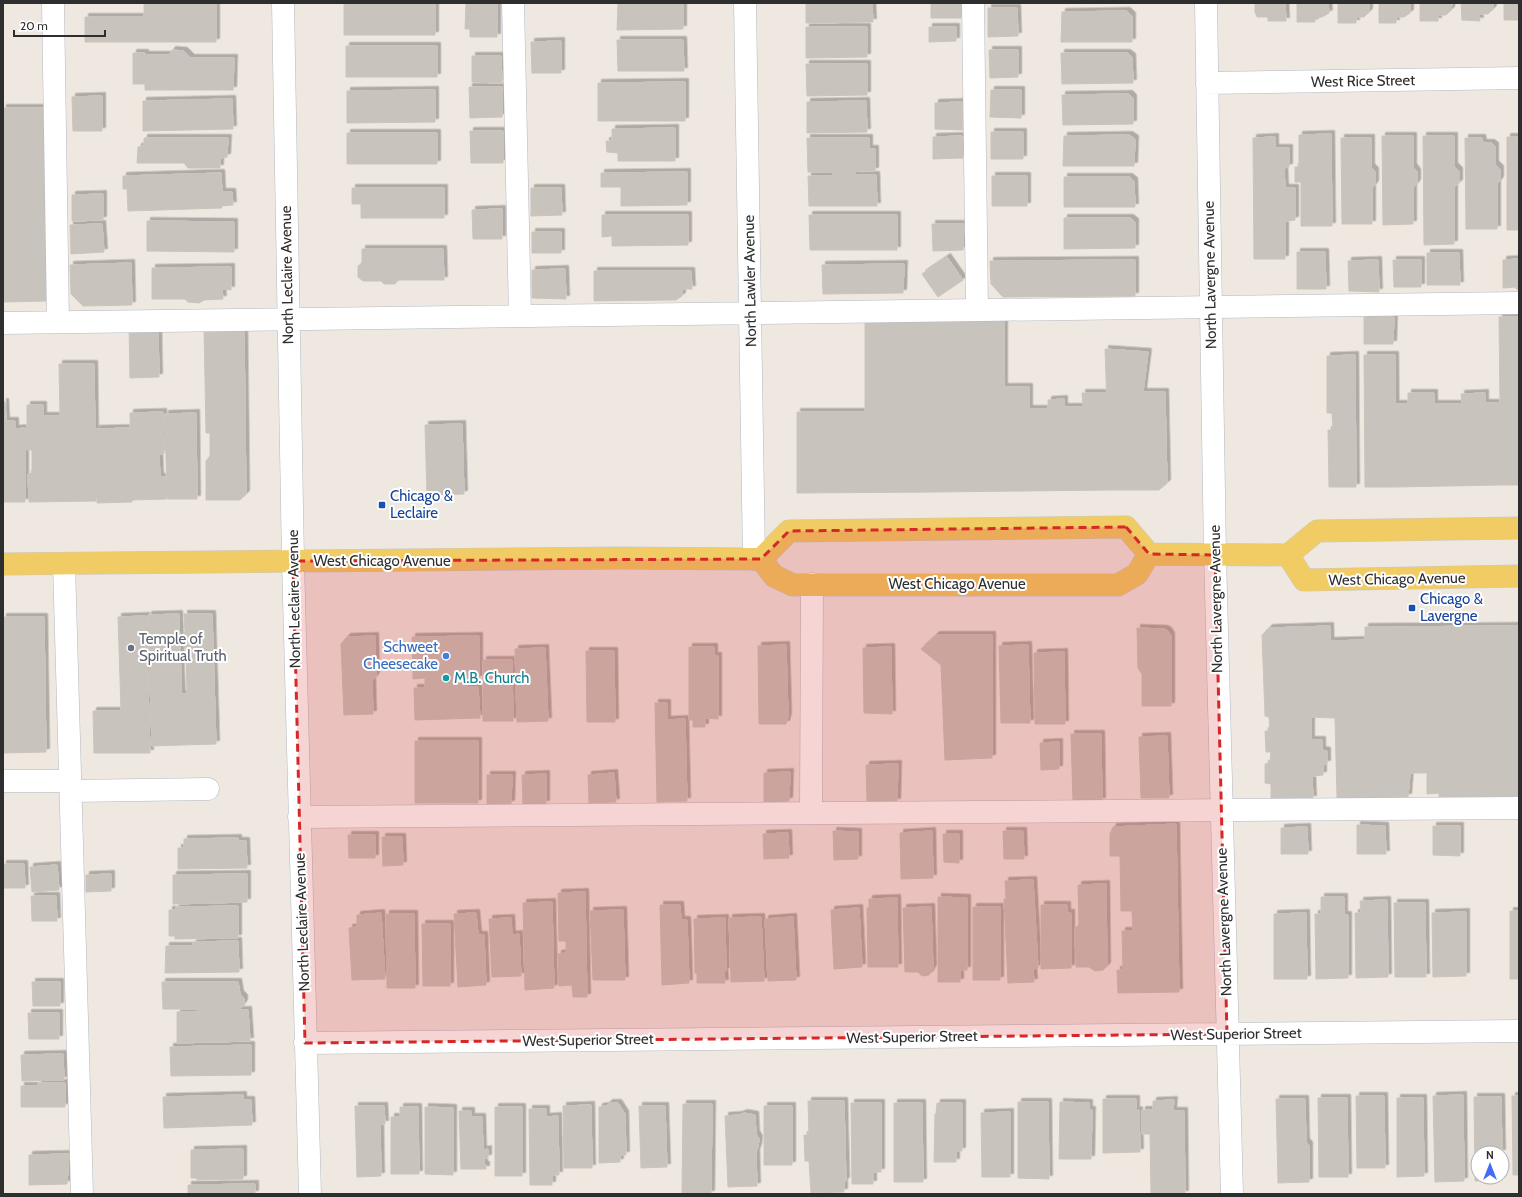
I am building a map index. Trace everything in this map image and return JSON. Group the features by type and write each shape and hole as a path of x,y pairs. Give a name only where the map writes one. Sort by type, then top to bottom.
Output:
{"main road":[{"path":"757,559 789,531 1126,527 1149,554 1288,555 1317,531 1519,528"},
{"name":"West Chicago Avenue","path":"3,564 611,558 757,559 774,576 793,584 1118,585 1137,574 1149,554"},
{"name":"West Chicago Avenue","path":"1288,555 1304,580 1519,576"}],"street":[{"path":"53,3 58,322"},
{"name":"North Leclaire Avenue","path":"283,3 293,561 310,1194"},
{"path":"513,3 520,316"},
{"name":"North Lawler Avenue","path":"745,3 750,313 757,559"},
{"path":"973,3 977,310"},
{"name":"North Lavergne Avenue","path":"1206,3 1215,555 1232,1194"},
{"name":"West Rice Street","path":"1208,83 1519,78"},
{"path":"3,323 1519,303"},
{"path":"64,564 82,1194"},
{"path":"811,813 812,584"},
{"path":"3,781 71,786 208,789"},
{"path":"299,818 1519,808"},
{"name":"West Superior Street","path":"305,1043 1519,1030"}],"highlighted area":[{"path":"1126,527 1149,554 1215,555 1227,1034 305,1043 293,561 761,559 789,531"}],"building":[{"path":"144,3 216,3 216,42 85,42 85,17 144,17"},
{"path":"435,3 435,35 344,35 344,4"},
{"path":"466,3 497,3 497,37 470,37 470,29 465,29"},
{"path":"618,3 683,3 683,29 617,30"},
{"path":"806,3 872,4 873,22 806,23"},
{"path":"931,3 961,3 961,18 931,18"},
{"path":"1255,3 1285,3 1286,21 1268,21 1268,17 1257,17 1255,12"},
{"path":"1297,3 1328,3 1329,13 1322,17 1315,17 1315,22 1297,22"},
{"path":"1338,3 1369,3 1369,12 1364,17 1356,17 1356,23 1338,23"},
{"path":"1379,3 1410,3 1410,13 1404,17 1396,17 1396,23 1379,23"},
{"path":"1420,3 1452,3 1451,10 1446,15 1438,15 1438,21 1420,21"},
{"path":"1461,3 1493,3 1493,9 1488,14 1479,14 1480,21 1462,20"},
{"path":"1504,3 1519,3 1519,20 1504,20"},
{"path":"988,8 1017,8 1018,36 988,37"},
{"path":"1127,11 1132,16 1132,42 1061,42 1062,12"},
{"path":"806,27 867,27 867,57 806,58"},
{"path":"929,27 956,27 956,41 929,42"},
{"path":"617,40 683,40 684,71 618,71"},
{"path":"561,41 561,73 532,73 531,42"},
{"path":"346,46 437,46 437,77 346,77"},
{"path":"172,50 184,51 191,58 234,58 233,90 145,90 145,84 133,84 133,53 145,53 145,55 169,55"},
{"path":"989,50 1018,50 1018,77 990,78"},
{"path":"1061,53 1127,53 1132,57 1133,83 1062,84"},
{"path":"472,56 501,56 502,83 472,82"},
{"path":"806,64 867,64 867,95 807,96"},
{"path":"685,82 685,121 598,121 598,83"},
{"path":"469,87 502,87 502,117 470,118"},
{"path":"435,90 435,122 347,123 347,91"},
{"path":"991,90 1021,90 1021,118 990,117"},
{"path":"1129,94 1133,98 1133,124 1063,125 1062,95"},
{"path":"102,96 102,131 73,131 72,97"},
{"path":"232,99 233,129 143,131 143,101"},
{"path":"866,101 867,132 807,133 807,102"},
{"path":"962,102 963,130 935,129 935,103"},
{"path":"3,108 43,108 46,301 3,302"},
{"path":"675,128 675,161 618,161 618,153 607,152 606,141 612,141 612,129"},
{"path":"470,131 503,131 503,163 471,163"},
{"path":"991,132 1023,132 1023,159 991,159"},
{"path":"347,133 437,133 437,164 347,164"},
{"path":"1331,134 1332,226 1301,226 1301,182 1295,182 1295,167 1299,167 1299,135"},
{"path":"1129,135 1135,139 1134,166 1063,166 1064,136"},
{"path":"962,136 963,158 933,159 933,137"},
{"path":"1382,136 1413,136 1413,167 1417,172 1417,183 1413,188 1413,224 1383,225"},
{"path":"1423,136 1454,136 1454,166 1459,171 1459,183 1454,187 1454,244 1424,245"},
{"path":"1275,137 1275,148 1289,148 1289,167 1284,168 1285,188 1295,188 1295,220 1285,221 1285,259 1254,259 1253,138"},
{"path":"1507,137 1519,137 1519,230 1507,230"},
{"path":"144,138 228,138 227,157 220,158 220,168 188,168 184,163 137,163 138,147 144,146"},
{"path":"807,138 869,138 869,149 875,149 875,171 855,171 855,175 833,175 833,172 808,172"},
{"path":"1341,138 1371,138 1371,167 1375,171 1375,184 1372,188 1372,224 1342,224"},
{"path":"1465,138 1482,138 1483,143 1491,143 1495,146 1495,164 1500,169 1500,180 1497,184 1497,229 1466,229"},
{"path":"687,172 687,205 621,206 621,187 601,187 601,173"},
{"path":"221,173 222,192 232,192 233,205 221,206 222,208 128,211 127,189 123,189 123,176"},
{"path":"876,175 877,206 809,206 808,176"},
{"path":"992,176 1027,176 1027,206 992,206"},
{"path":"1064,177 1129,177 1134,181 1135,207 1064,207"},
{"path":"352,188 444,188 444,218 361,218 361,204 352,204"},
{"path":"531,188 561,188 562,215 531,216"},
{"path":"103,194 103,220 72,221 72,195"},
{"path":"502,209 502,239 473,239 472,210"},
{"path":"602,215 688,215 688,245 612,246 612,236 602,237"},
{"path":"809,215 897,215 897,250 810,250"},
{"path":"1064,218 1130,218 1135,222 1135,248 1064,249"},
{"path":"147,221 234,222 234,252 147,251"},
{"path":"102,224 104,252 71,254 70,225"},
{"path":"932,224 964,224 963,250 933,251"},
{"path":"532,232 561,232 561,253 532,253"},
{"path":"362,249 443,249 444,280 398,280 395,284 384,284 381,281 363,281 358,277 358,266 362,263"},
{"path":"1297,252 1325,252 1326,289 1297,289"},
{"path":"1427,253 1459,253 1460,285 1427,285"},
{"path":"947,257 963,280 938,297 922,274"},
{"path":"1519,259 1519,289 1516,289 1516,287 1503,288 1503,260"},
{"path":"1135,260 1135,296 1003,297 991,284 990,261"},
{"path":"1378,260 1379,292 1349,291 1348,261"},
{"path":"1393,260 1421,260 1421,287 1394,287"},
{"path":"131,263 132,305 83,306 71,294 70,265"},
{"path":"904,264 903,293 823,294 822,265"},
{"path":"231,267 231,290 222,289 223,299 204,300 199,303 188,302 185,299 152,299 152,268"},
{"path":"565,269 566,299 532,298 532,270"},
{"path":"594,271 691,271 692,289 682,289 682,296 676,300 594,301"},
{"path":"1364,317 1394,317 1393,344 1364,344"},
{"path":"1499,317 1519,317 1519,485 1500,485 1498,403 1500,403"},
{"path":"865,321 933,321 936,492 797,493 797,412 865,412"},
{"path":"933,321 1004,321 1004,387 1029,387 1029,409 1048,409 1048,400 1064,399 1064,407 1083,407 1082,393 1106,393 1110,490 936,492"},
{"path":"129,327 158,327 159,377 130,378"},
{"path":"244,327 246,494 240,500 206,500 206,461 210,456 210,433 206,433 204,328"},
{"path":"1105,349 1148,352 1143,392 1165,392 1167,483 1159,490 1110,490"},
{"path":"1355,355 1356,487 1329,487 1328,430 1333,430 1332,413 1327,413 1327,356"},
{"path":"1364,355 1395,355 1396,487 1365,487"},
{"path":"59,364 94,364 96,501 29,502 28,474 32,473 32,450 27,450 27,405 43,405 43,416 60,416"},
{"path":"1408,393 1434,393 1434,404 1462,404 1461,394 1485,393 1485,403 1498,403 1500,485 1396,487 1395,404 1408,404"},
{"path":"3,402 5,402 6,421 15,421 15,429 25,428 25,502 3,502"},
{"path":"163,412 164,454 159,454 160,477 166,477 166,499 132,500 130,413"},
{"path":"196,413 197,499 167,499 165,414"},
{"path":"462,424 464,494 427,495 425,425"},
{"path":"131,428 132,502 97,503 96,429"},
{"path":"179,614 183,745 152,746 148,615"},
{"path":"184,614 212,614 216,744 183,745 181,694 187,694 186,649 182,645 181,638 185,632"},
{"path":"146,616 150,753 94,753 93,711 121,711 118,617"},
{"path":"3,617 44,617 46,752 3,753"},
{"path":"1330,626 1332,718 1311,717 1311,740 1322,740 1322,750 1327,751 1327,764 1323,764 1323,775 1312,776 1313,799 1271,800 1271,784 1265,783 1265,764 1270,763 1271,752 1266,752 1265,731 1270,731 1269,717 1265,716 1262,635 1269,628"},
{"path":"1519,626 1519,796 1439,798 1439,793 1427,794 1427,773 1410,773 1408,797 1337,798 1335,718 1332,718 1330,641 1365,640 1365,627"},
{"path":"1137,628 1164,629 1168,631 1171,636 1171,706 1142,706 1142,674 1138,668"},
{"path":"936,635 992,635 992,758 945,760 941,665 921,649"},
{"path":"375,636 376,676 372,681 373,714 344,715 341,644 347,637"},
{"name":"M.B. Church","path":"479,636 479,679 467,678 467,687 478,687 480,718 415,720 414,688 425,688 425,678 413,679 412,637"},
{"path":"786,645 788,716 786,724 759,724 758,646"},
{"path":"1028,645 1030,723 1001,723 999,646"},
{"path":"689,647 714,647 714,656 718,656 718,719 705,718 705,727 693,727 693,720 689,720"},
{"path":"891,647 892,714 864,713 863,648"},
{"path":"545,648 548,721 517,722 515,649"},
{"path":"586,651 614,651 615,722 587,722"},
{"path":"1064,652 1065,724 1035,724 1034,653"},
{"path":"483,660 512,660 513,721 483,721"},
{"path":"655,703 667,703 667,720 685,719 687,801 657,802"},
{"path":"1071,734 1101,734 1102,801 1073,802"},
{"path":"1167,736 1169,798 1141,798 1139,737"},
{"path":"415,741 478,741 478,803 415,803"},
{"path":"1059,742 1059,769 1041,770 1040,743"},
{"path":"898,764 897,802 867,801 866,765"},
{"path":"790,772 789,801 764,802 764,773"},
{"path":"614,773 616,802 589,803 588,775"},
{"path":"546,774 546,804 523,804 522,775"},
{"path":"487,775 512,775 511,804 487,804"},
{"path":"1176,824 1179,992 1118,993 1117,970 1123,970 1122,931 1133,931 1132,911 1121,911 1120,856 1110,856 1110,834 1113,827"},
{"path":"1357,825 1385,826 1386,854 1357,854"},
{"path":"1433,826 1460,826 1460,856 1433,855"},
{"path":"1307,827 1308,854 1281,854 1281,828"},
{"path":"833,831 858,832 858,859 834,860"},
{"path":"932,831 933,878 901,879 900,833"},
{"path":"1003,831 1023,831 1024,859 1004,859"},
{"path":"788,833 789,858 764,859 763,834"},
{"path":"943,834 959,834 959,863 944,862"},
{"path":"348,835 375,835 375,858 349,858"},
{"path":"382,837 402,837 403,865 383,866"},
{"path":"238,838 238,841 246,841 247,868 178,869 178,848 184,848 184,839"},
{"path":"3,864 24,864 25,888 3,888"},
{"path":"57,865 59,890 32,892 30,867"},
{"path":"111,874 111,891 86,892 86,875"},
{"path":"247,874 247,902 173,904 173,875"},
{"path":"1033,880 1038,968 1033,969 1034,982 1008,983 1004,899 1006,899 1005,881"},
{"path":"1106,884 1107,966 1103,970 1095,971 1089,967 1076,967 1075,928 1079,925 1078,885"},
{"path":"585,892 587,997 573,997 572,985 559,986 558,954 566,953 566,941 559,941 558,893"},
{"path":"31,896 56,896 57,921 32,921"},
{"path":"938,897 967,898 967,970 960,970 960,982 938,982"},
{"path":"1321,897 1344,897 1344,915 1348,915 1348,978 1316,979 1315,914 1321,914"},
{"path":"897,898 898,967 868,967 867,908 869,908 869,899"},
{"path":"1387,900 1388,977 1356,978 1355,913 1361,913 1360,901"},
{"path":"552,902 554,988 525,990 523,903"},
{"path":"1394,903 1425,903 1426,977 1395,977"},
{"path":"660,905 680,905 681,920 687,920 689,983 662,985"},
{"path":"1041,905 1067,905 1067,913 1071,913 1071,968 1041,969"},
{"path":"238,906 238,938 175,939 175,936 169,936 169,910 176,910 176,907"},
{"path":"931,907 933,968 929,975 922,976 918,972 905,972 903,908"},
{"path":"973,907 1000,907 1000,980 973,980"},
{"path":"859,908 862,967 834,969 831,910"},
{"path":"623,910 625,980 593,980 590,911"},
{"path":"1510,911 1519,911 1519,979 1510,979"},
{"path":"1466,912 1466,976 1433,977 1432,913"},
{"path":"381,913 385,979 352,980 349,928 357,927 357,915"},
{"path":"476,913 478,935 484,935 486,985 458,987 454,914"},
{"path":"1306,913 1307,979 1274,979 1274,914"},
{"path":"386,914 414,914 415,988 387,988"},
{"path":"761,917 764,981 731,982 729,918"},
{"path":"793,917 796,980 768,981 765,919"},
{"path":"511,918 512,935 519,934 521,976 492,977 489,919"},
{"path":"725,918 725,983 697,983 697,973 695,973 694,919"},
{"path":"422,924 450,924 450,986 423,986"},
{"path":"238,941 239,972 165,973 166,946 193,946 193,942"},
{"path":"32,982 60,982 60,1006 33,1006"},
{"path":"162,982 238,982 240,994 244,998 244,1003 240,1009 163,1009"},
{"path":"248,1010 250,1041 177,1043 177,1012"},
{"path":"28,1013 59,1013 59,1039 29,1039"},
{"path":"251,1045 251,1075 171,1076 170,1047"},
{"path":"63,1054 64,1080 22,1081 21,1055"},
{"path":"38,1083 65,1083 65,1107 21,1107 21,1086 38,1086"},
{"path":"243,1095 243,1100 251,1100 252,1125 164,1128 163,1097"},
{"path":"1463,1095 1464,1181 1435,1182 1433,1096"},
{"path":"1356,1096 1384,1096 1385,1168 1357,1168"},
{"path":"1512,1096 1519,1096 1519,1175 1513,1175"},
{"path":"1474,1097 1501,1097 1502,1145 1475,1145"},
{"path":"1318,1098 1347,1098 1348,1177 1319,1177"},
{"path":"1397,1098 1423,1098 1424,1176 1397,1177"},
{"path":"1103,1099 1136,1099 1136,1111 1139,1110 1140,1152 1103,1153"},
{"path":"1276,1099 1305,1099 1306,1142 1309,1145 1309,1182 1278,1183"},
{"path":"1174,1100 1173,1111 1184,1111 1185,1194 1151,1194 1150,1134 1142,1134 1142,1110 1153,1110 1153,1101"},
{"path":"808,1101 844,1101 846,1181 844,1181 844,1192 811,1193 809,1161 805,1161 804,1135 809,1135"},
{"path":"1018,1102 1048,1102 1049,1179 1018,1178"},
{"path":"1060,1102 1089,1103 1089,1110 1092,1110 1091,1159 1059,1159"},
{"path":"609,1103 618,1103 625,1114 626,1155 620,1155 620,1162 599,1163 599,1107 606,1106"},
{"path":"851,1103 881,1103 881,1172 873,1172 873,1184 852,1184"},
{"path":"894,1103 922,1103 923,1182 894,1182"},
{"path":"937,1103 962,1103 962,1151 956,1151 956,1162 934,1162 935,1114"},
{"path":"683,1104 712,1104 711,1194 682,1193"},
{"path":"591,1105 592,1168 564,1168 563,1106"},
{"path":"355,1106 384,1106 385,1124 380,1124 381,1176 357,1177"},
{"path":"639,1106 665,1106 667,1167 641,1168"},
{"path":"764,1106 792,1106 792,1165 764,1165"},
{"path":"400,1107 418,1107 419,1174 391,1174 391,1117 400,1117"},
{"path":"425,1107 453,1108 453,1175 425,1174"},
{"path":"495,1107 522,1107 522,1176 495,1176"},
{"path":"529,1109 546,1109 546,1117 558,1116 559,1175 552,1175 552,1185 530,1185"},
{"path":"459,1111 471,1111 471,1117 482,1117 483,1150 488,1149 488,1158 484,1158 484,1165 486,1165 486,1169 461,1169"},
{"path":"1010,1112 1010,1177 982,1177 981,1113"},
{"path":"744,1113 755,1115 756,1134 759,1139 756,1153 757,1186 728,1187 725,1116"},
{"path":"243,1149 243,1179 197,1180 197,1178 191,1178 191,1150"},
{"path":"69,1154 67,1184 29,1185 29,1155"},
{"path":"255,1184 255,1194 188,1194 188,1185"}],"place":[{"name":"Chicago & Leclaire","path":"382,505"},
{"name":"Chicago & Lavergne","path":"1412,608"},
{"name":"Temple of Spiritual Truth","path":"131,648"},
{"name":"Schweet Cheesecake","path":"446,656"},
{"name":"M.B. Church","path":"446,678"}]}
